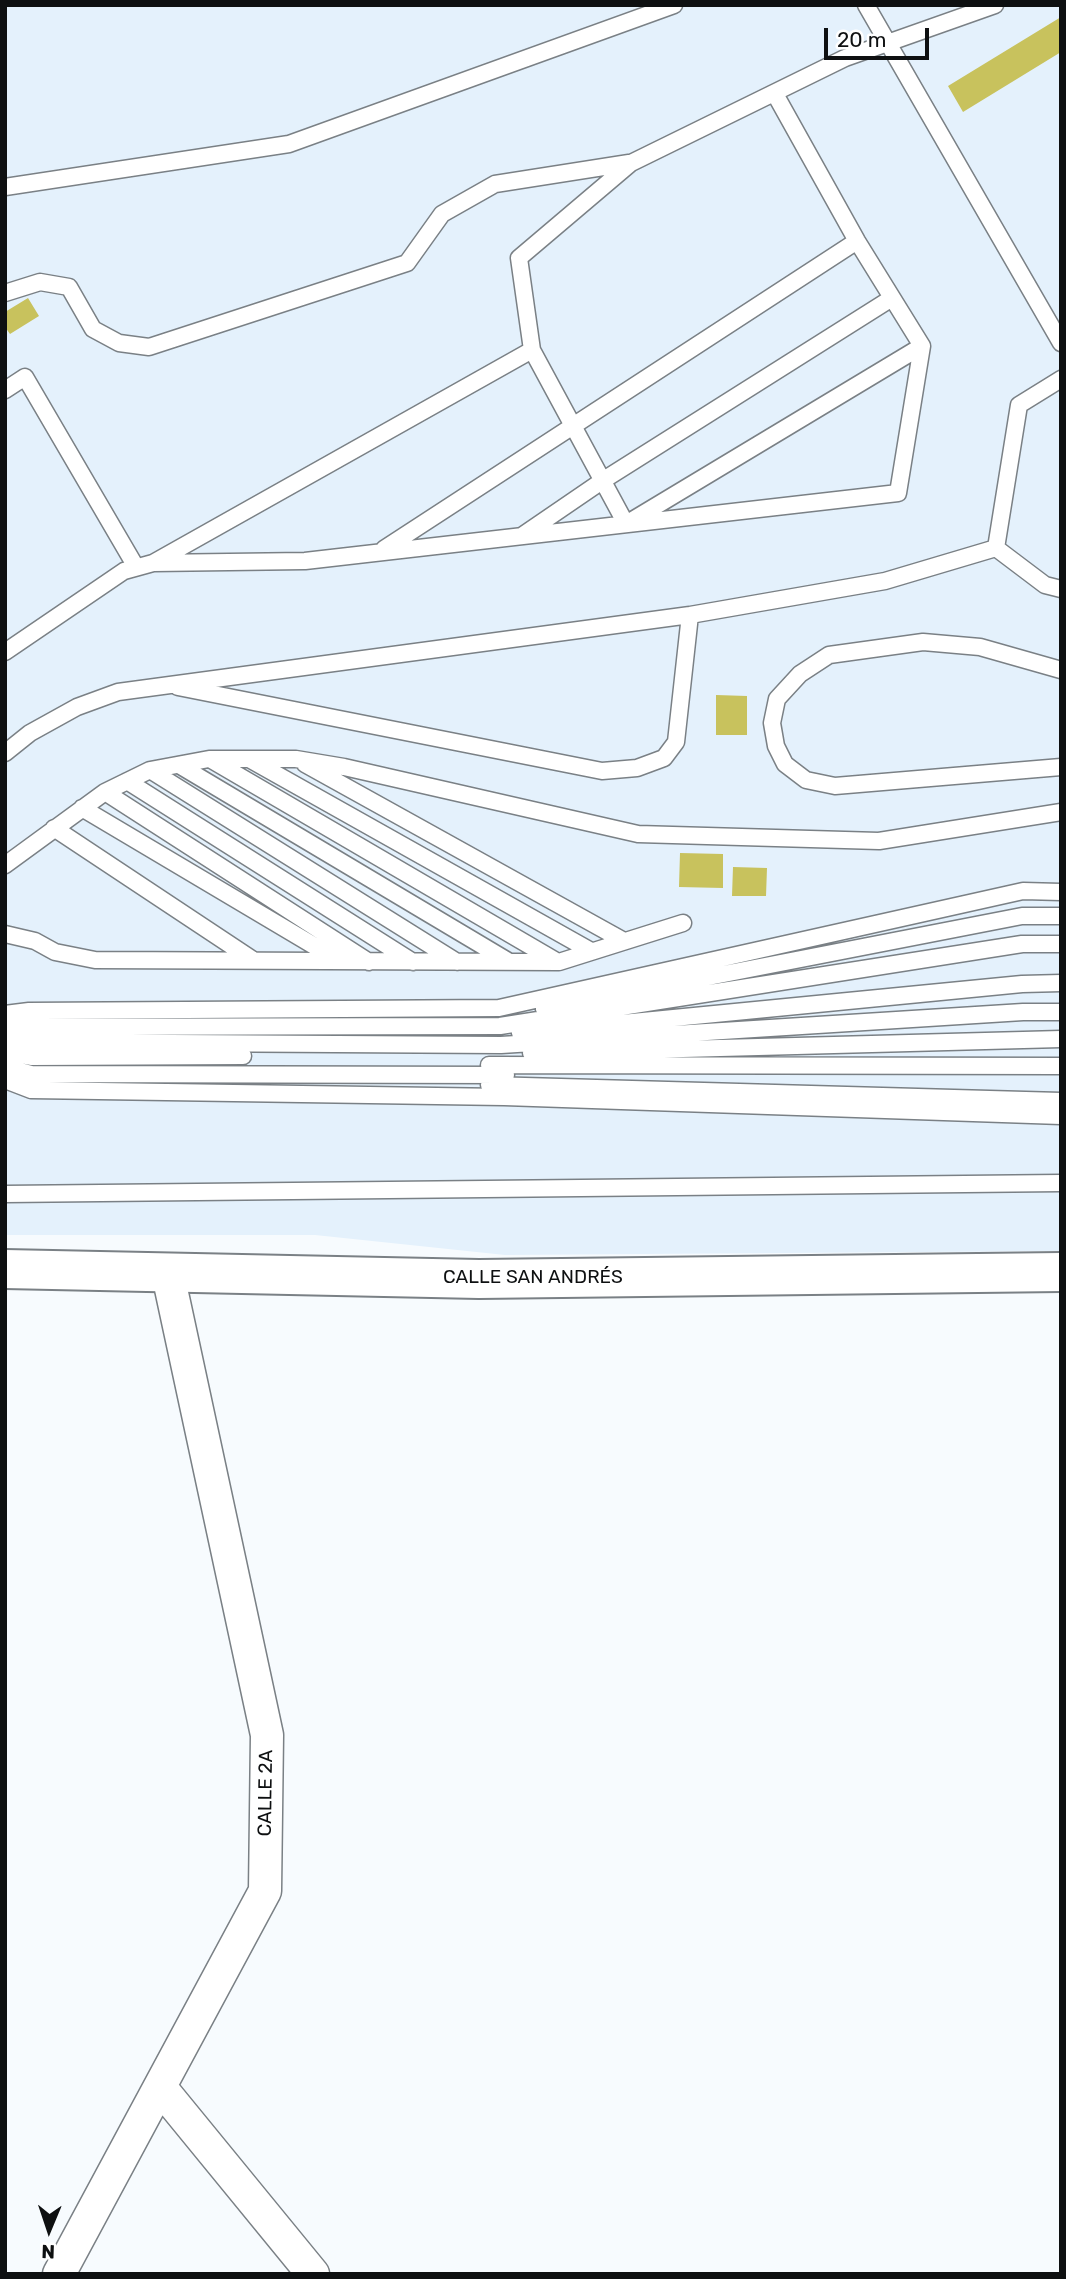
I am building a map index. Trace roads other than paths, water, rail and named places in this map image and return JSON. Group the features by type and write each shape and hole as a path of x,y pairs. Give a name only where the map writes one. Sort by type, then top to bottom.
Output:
{"street":[{"name":"CALLE SAN ANDRÉS","path":"5,1269 167,1270 479,1279 1061,1272"},
{"name":"CALLE 2A","path":"59,2274 265,1891 267,1735 167,1270"},
{"path":"160,2087 313,2274"}],"lane":[{"path":"5,187 289,144 674,5"},
{"path":"866,5 1061,343"},
{"path":"626,524 532,350 519,258 631,163 845,58 995,5"},
{"path":"145,565 305,561 898,493 922,346 857,241 775,94"},
{"path":"5,293 40,282 69,287 93,329 119,343 149,347 407,263 442,214 495,184 631,163"},
{"path":"381,552 857,241"},
{"path":"522,536 602,481 892,298"},
{"path":"626,524 922,346"},
{"path":"5,652 124,571 145,565 532,350"},
{"path":"5,390 25,377 145,565"},
{"path":"996,548 1019,405 1061,379"},
{"path":"996,548 1045,585 1061,589"},
{"path":"5,753 30,733 77,707 118,692 690,614 885,581 996,548"},
{"path":"166,684 602,771 637,768 664,758 676,742 690,614"},
{"path":"1061,670 980,647 923,642 829,655 800,674 777,699 772,723 776,746 785,764 806,780 835,786 1061,767"},
{"path":"247,758 591,951"},
{"path":"209,759 559,962"},
{"path":"5,865 105,792 150,771 209,759 296,759 344,767 638,834 879,841 1061,812"},
{"path":"296,759 624,941"},
{"path":"179,765 510,962"},
{"path":"150,771 457,962"},
{"path":"127,781 413,962"},
{"path":"105,792 369,962"},
{"path":"82,808 340,961"},
{"path":"54,828 253,960"},
{"path":"5,1014 43,1011 499,1008 1023,891 1061,892"},
{"path":"5,1021 500,1018 1022,916 1061,915"},
{"path":"5,934 35,941 54,952 95,960 559,962 683,923"},
{"path":"5,1027 500,1026 1022,944 1061,944"},
{"path":"5,1035 501,1035 1023,984 1061,983"},
{"path":"5,1042 29,1045 501,1045 1023,1012 1061,1012"},
{"path":"5,1052 31,1057 502,1054 1061,1039"},
{"path":"5,1059 31,1065 1061,1066"},
{"path":"5,1067 31,1074 503,1075 1061,1091"},
{"path":"5,1074 32,1083 503,1086 1061,1101"},
{"path":"5,1080 32,1090 504,1097 1061,1116"},
{"path":"5,1194 1061,1183"}]}
